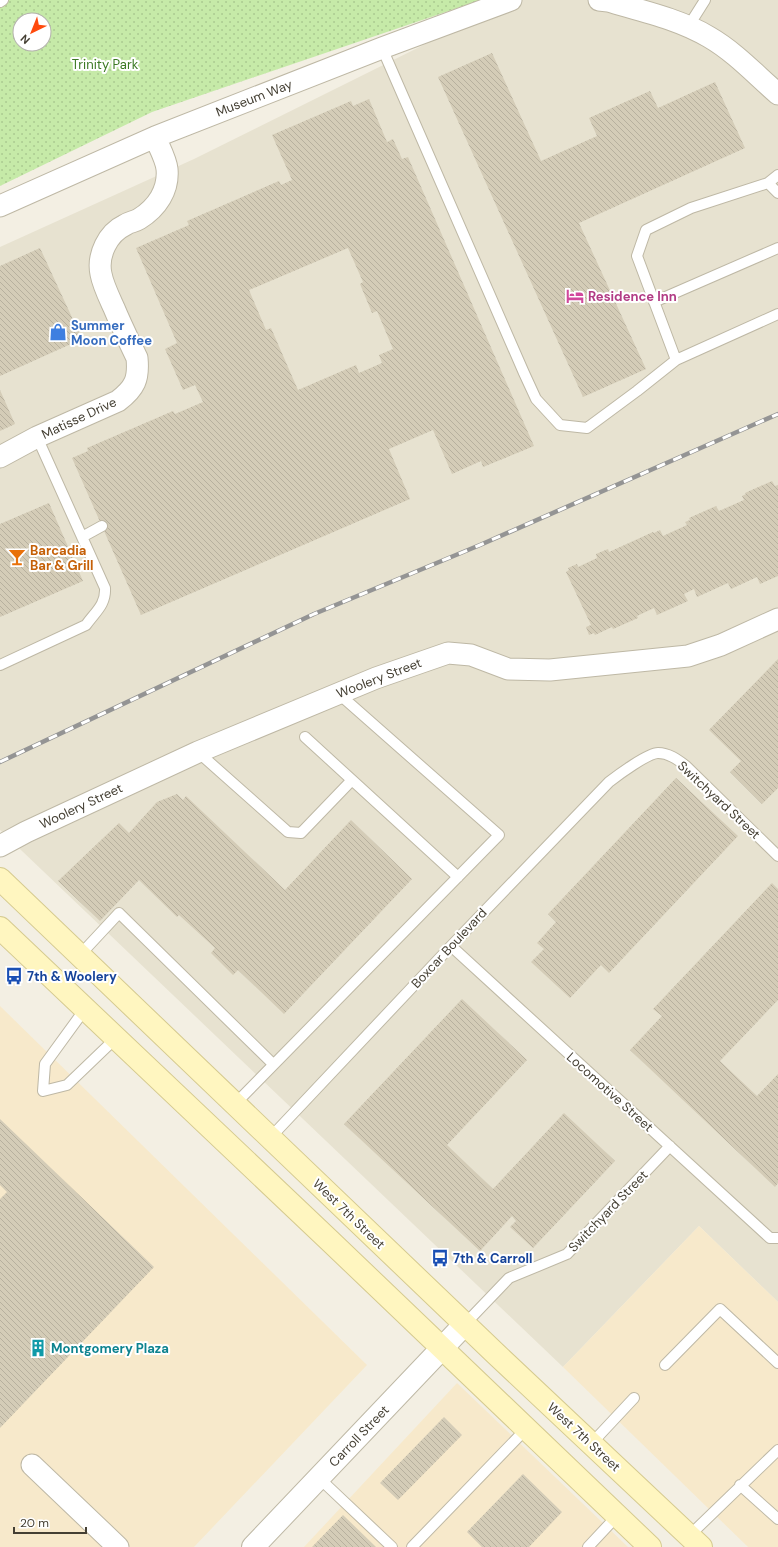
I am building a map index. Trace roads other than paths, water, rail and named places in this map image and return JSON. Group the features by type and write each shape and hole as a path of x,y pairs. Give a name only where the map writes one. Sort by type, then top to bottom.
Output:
{"main road":[{"name":"West 7th Street","path":"0,879 465,1324 695,1541"},
{"path":"0,928 650,1547"}],"street":[{"name":"Museum Way","path":"0,206 155,137 382,48 511,0"},
{"path":"599,0 608,1 671,20 710,37 778,94"},
{"name":"Matisse Drive","path":"0,457 36,437 118,401 128,394 135,383 138,371 137,358 105,287 100,273 101,259 105,245 113,234 124,225 137,220 151,211 160,199 166,184 167,168 155,137"},
{"name":"Woolery Street","path":"0,846 26,832 198,752 376,678 448,653 471,655 508,669 550,670 688,656 720,645 778,619"},
{"name":"Carroll Street","path":"253,1547 465,1324"},
{"path":"32,1464 118,1547"}],"lane":[{"path":"688,27 705,0"},
{"path":"382,48 536,399 560,426 586,428 676,360 778,314"},
{"path":"676,360 637,256 646,230 691,208 768,183 778,175"},
{"path":"768,183 778,194"},
{"path":"654,302 778,248"},
{"path":"0,665 86,625 104,603 106,596 105,588 36,437"},
{"path":"82,537 102,526"},
{"path":"235,1104 499,835 339,694"},
{"path":"305,737 458,877"},
{"path":"198,752 288,832 301,833 352,780"},
{"name":"Switchyard Street","path":"634,765 656,753 670,756 686,766 778,856"},
{"name":"Boxcar Boulevard","path":"270,1138 451,946 609,782 634,765"},
{"path":"79,956 119,913 273,1064"},
{"name":"Locomotive Street","path":"451,946 670,1146 774,1238"},
{"path":"85,1009 45,1064 44,1091 67,1085 116,1038"},
{"name":"Switchyard Street","path":"465,1324 509,1278 567,1254 670,1146"},
{"path":"665,1364 720,1309 778,1363"},
{"path":"591,1444 634,1398"},
{"path":"412,1547 526,1429"},
{"path":"695,1541 740,1485 778,1450"},
{"path":"319,1478 392,1547"},
{"path":"740,1485 778,1519"},
{"path":"588,1547 617,1516"}],"railway":[{"path":"0,762 314,614 480,545 778,414"}],"place":[{"name":"Residence Inn","path":"575,296"},
{"name":"Summer Moon Coffee","path":"58,332"},
{"name":"Barcadia Bar & Grill","path":"17,557"},
{"name":"7th & Woolery","path":"14,976"},
{"name":"7th & Carroll","path":"440,1258"},
{"name":"Montgomery Plaza","path":"38,1348"}],"park label":[{"name":"Trinity Park","path":"105,64"}]}
